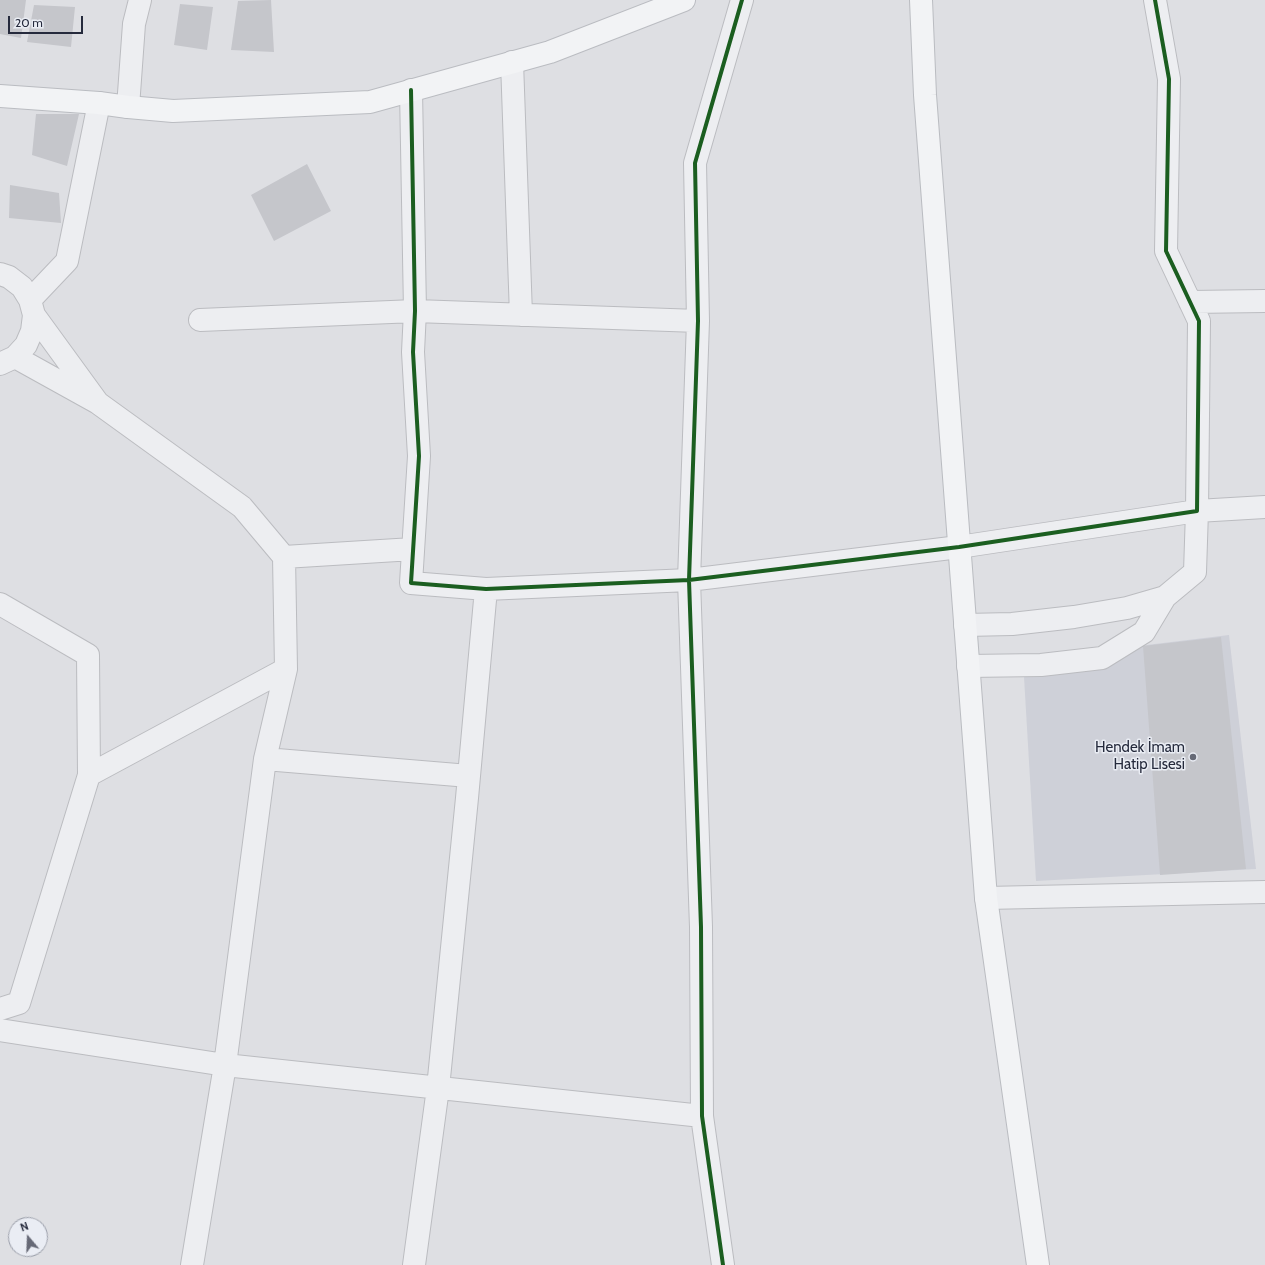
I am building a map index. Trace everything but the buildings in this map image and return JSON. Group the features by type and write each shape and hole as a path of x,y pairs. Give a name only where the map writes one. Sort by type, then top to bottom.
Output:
{"main road":[{"path":"0,96 99,103 173,111 370,102 550,52 684,0"},
{"path":"921,0 925,95 986,898 1038,1265"}],"street":[{"path":"128,107 134,24 140,0"},
{"path":"723,1265 702,1116 701,927 689,580 698,321 695,163 742,0"},
{"path":"968,666 1041,665 1102,658 1144,632 1165,597 1195,572 1199,321 1166,251 1169,79 1155,0"},
{"path":"512,62 521,315"},
{"path":"411,90 415,312 412,352 419,456 411,583 486,589 689,580 959,547 1197,511 1265,507"},
{"path":"99,103 67,261 32,307 32,331 26,345 8,360 98,403 242,507 284,557 286,669 265,759 225,1065 192,1265"},
{"path":"0,274 9,277 22,286 32,307 98,403"},
{"path":"1190,302 1265,301"},
{"path":"200,320 415,312 698,321"},
{"path":"284,557 413,549"},
{"path":"414,1265 438,1088 486,589"},
{"path":"965,625 1012,624 1074,617 1127,608 1165,597"},
{"path":"0,604 88,655 89,775 19,1003 0,1009"},
{"path":"89,775 286,669"},
{"path":"265,759 469,776"},
{"path":"986,898 1265,892"},
{"path":"0,1030 225,1065 702,1116"}],"shaded area":[{"path":"1229,635 1256,869 1036,881 1023,660"}],"cycle path":[{"path":"723,1265 702,1116 701,927 689,580 698,321 695,163 742,0"},
{"path":"411,90 415,311 413,352 419,456 411,583 486,589 689,580 959,547 1197,511 1199,321 1166,251 1169,79 1155,0"}],"place":[{"name":"Hendek İmam Hatip Lisesi","path":"1193,757"}]}
